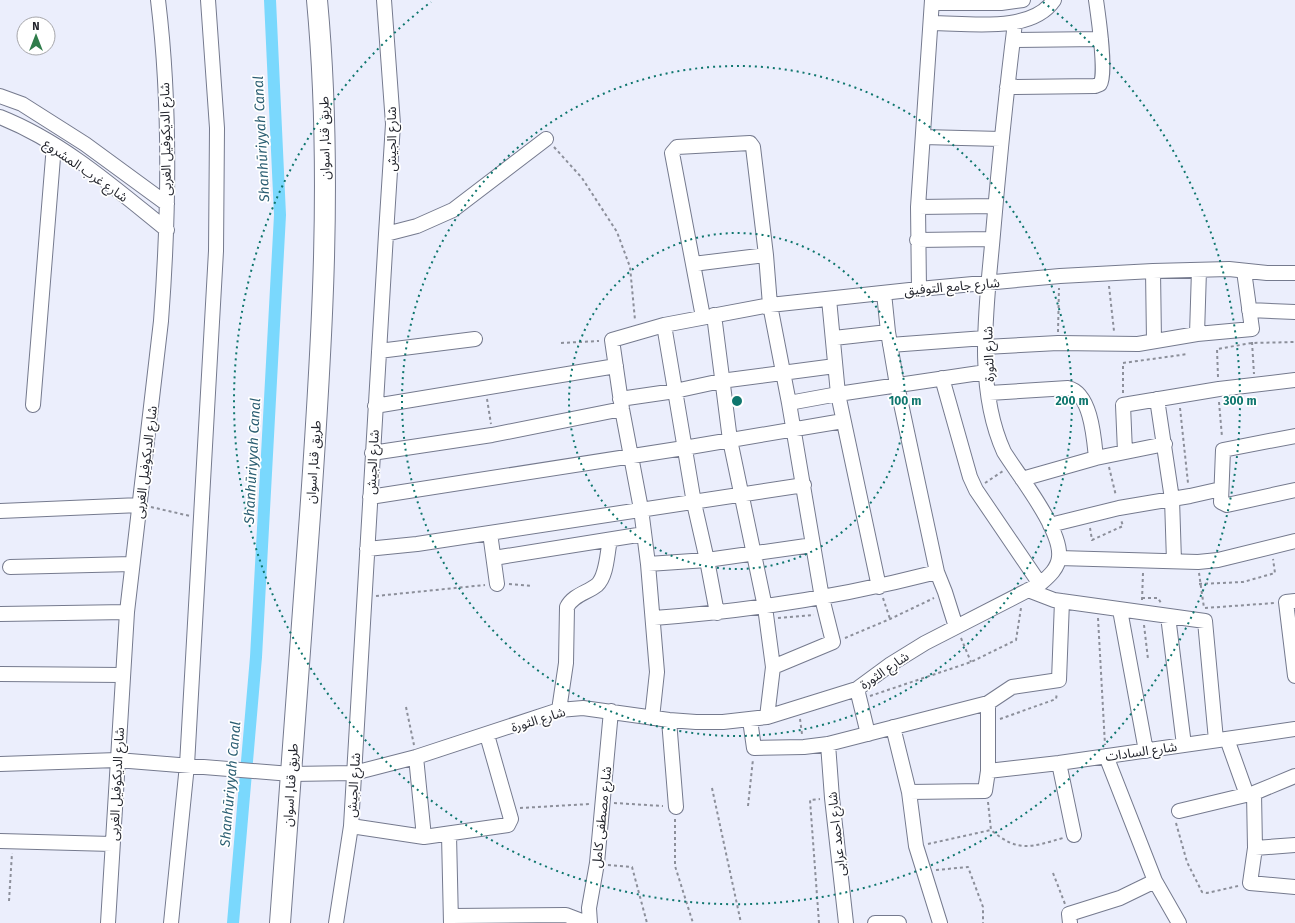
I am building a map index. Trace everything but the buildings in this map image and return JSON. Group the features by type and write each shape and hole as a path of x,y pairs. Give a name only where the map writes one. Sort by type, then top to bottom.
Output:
{"highway":[{"name":"طريق قنا, اسوان","path":"280,923 314,451 323,281 325,188 323,96 317,0"}],"street":[{"name":"شارع الديكوفيل الغربى","path":"108,923 112,844 122,760 122,675 127,612 161,321 167,230 164,74 158,0"},
{"path":"171,923 187,765 216,251 217,128 208,0"},
{"name":"شارع الجيش","path":"336,923 351,826 372,453 393,124 384,0"},
{"path":"919,289 917,240 918,207 932,2 1001,3 1022,0"},
{"path":"931,23 1015,24 1034,18 1050,7 1054,0"},
{"path":"1007,87 1098,86 1102,81 1101,39 1096,0"},
{"name":"شارع الثورة","path":"0,764 122,760 291,774 334,774 354,772 416,757 487,735 559,710 583,708 669,720 716,722 750,720 768,717 858,694 891,664 956,627 1028,590 1052,573 1059,558 1057,542 1050,525 1012,464 999,439 986,372 985,343 992,239 1001,139 1015,24"},
{"path":"1013,40 1101,39"},
{"name":"شارع غرب المشروع","path":"0,96 22,104 79,140 167,204"},
{"name":"شارع غرب المشروع","path":"0,117 30,131 98,174 167,230"},
{"path":"923,137 1001,139"},
{"path":"386,234 417,226 453,210 546,139"},
{"path":"768,717 773,668 765,613 730,440 721,381 708,316 693,264 672,156 677,147 752,144 766,255 770,305 782,373 794,428 822,598 833,642 773,668"},
{"path":"33,405 54,145"},
{"path":"918,207 995,206"},
{"path":"917,240 992,239"},
{"path":"693,264 766,255"},
{"name":"شارع جامع التوفيق","path":"612,340 664,325 770,305 919,289 1060,276 1108,275 1154,271 1229,268 1244,271 1281,274 1295,273"},
{"path":"1197,334 1199,270"},
{"path":"1154,271 1154,341"},
{"path":"834,338 985,343 1138,344 1197,334 1252,329 1244,271"},
{"path":"884,293 889,339 897,385 937,572 956,627"},
{"path":"829,299 834,338 838,394 879,587"},
{"path":"1249,310 1295,312"},
{"path":"664,325 694,503 717,613"},
{"path":"379,351 475,339"},
{"path":"612,340 621,404 642,509 654,618 657,672 652,718"},
{"path":"375,406 616,366"},
{"path":"372,453 492,435 721,381 835,366"},
{"path":"789,404 838,394 986,372"},
{"path":"942,378 970,477 1028,590 1043,597 1062,601 1205,621 1222,740 1250,794 1255,848 1250,883 1295,887"},
{"path":"1125,452 1123,405 1219,389 1295,380"},
{"path":"989,392 1068,388 1077,391 1082,399 1093,428 1101,457"},
{"path":"1157,399 1165,444 1172,499 1174,561"},
{"path":"370,497 684,448 794,428 843,421"},
{"path":"1295,436 1223,450 1221,502 1227,505 1295,490"},
{"path":"1022,479 1101,457 1165,444"},
{"path":"367,549 490,533 804,485"},
{"path":"1050,525 1119,508 1190,496 1221,489"},
{"path":"0,511 140,505"},
{"path":"490,533 497,584"},
{"path":"494,558 644,534"},
{"path":"559,710 566,663 567,607 572,600 597,585 602,578 610,540"},
{"path":"1059,558 1198,562 1218,560 1295,541"},
{"path":"648,564 707,560 813,545"},
{"path":"10,567 132,564"},
{"path":"654,618 717,613 765,613 822,598 879,587 937,572"},
{"path":"750,720 754,748 804,748 828,744 988,703 1012,687 1059,680 1062,601"},
{"path":"1291,601 1295,676"},
{"path":"1120,610 1146,751"},
{"path":"0,614 127,612"},
{"path":"1168,616 1184,745"},
{"path":"0,674 122,675"},
{"path":"858,694 868,734"},
{"path":"908,792 985,792 988,771 988,703"},
{"name":"شارع مصطفى كامل","path":"589,923 597,863 611,711"},
{"path":"669,720 676,807"},
{"path":"893,727 908,792 916,846 940,923"},
{"name":"شارع السادات","path":"988,771 1146,751 1295,729"},
{"path":"351,826 424,837 449,835 508,825 511,819 487,735"},
{"name":"شارع احمد عرابى","path":"828,744 832,798 846,923"},
{"path":"1106,756 1155,881 1179,923"},
{"path":"416,757 424,837"},
{"path":"1058,763 1074,835"},
{"path":"1179,811 1250,794 1295,776"},
{"path":"449,835 451,920 566,916 589,923"},
{"path":"6,842 112,844"},
{"path":"1255,848 1295,845"},
{"path":"1069,919 1120,898 1155,881"},
{"path":"875,923 899,923"}],"path":[{"path":"546,139 582,178 617,232 630,267 636,333"},
{"path":"1108,275 1115,344"},
{"path":"1058,343 1060,276"},
{"path":"561,343 612,340"},
{"path":"1223,450 1217,349 1252,343 1295,342"},
{"path":"1252,343 1254,385"},
{"path":"1123,405 1123,363 1188,354"},
{"path":"485,388 492,435"},
{"path":"1178,396 1190,496"},
{"path":"1092,540 1123,526 1119,508 1101,457"},
{"path":"976,490 1012,464"},
{"path":"140,505 201,518"},
{"path":"1271,547 1275,573 1243,582 1199,584 1204,608 1291,601"},
{"path":"1143,560 1142,613 1148,659"},
{"path":"365,598 497,584 532,586"},
{"path":"879,587 890,619"},
{"path":"858,694 972,662 1016,640 1021,609 1028,590"},
{"path":"833,642 890,619 945,592"},
{"path":"1098,607 1106,756"},
{"path":"765,613 827,614"},
{"path":"956,627 972,662"},
{"path":"988,723 1056,699 1059,680"},
{"path":"406,707 416,757"},
{"path":"799,708 804,748"},
{"path":"748,806 754,748"},
{"path":"712,788 742,923"},
{"path":"985,792 991,830 1004,842 1028,848 1074,835"},
{"path":"819,923 810,800 832,798"},
{"path":"508,808 603,803 676,807 675,866 693,923"},
{"path":"1179,811 1176,812 1174,818 1184,855 1202,892 1207,893 1250,883"},
{"path":"916,846 991,830"},
{"path":"6,842 8,901"},
{"path":"597,863 632,867 647,923"},
{"path":"923,872 968,867 983,908 983,923"},
{"path":"1053,873 1069,919"}],"waterway":[{"name":"Shanhūriyyah Canal","path":"233,923 256,657 280,215 270,0"}]}
